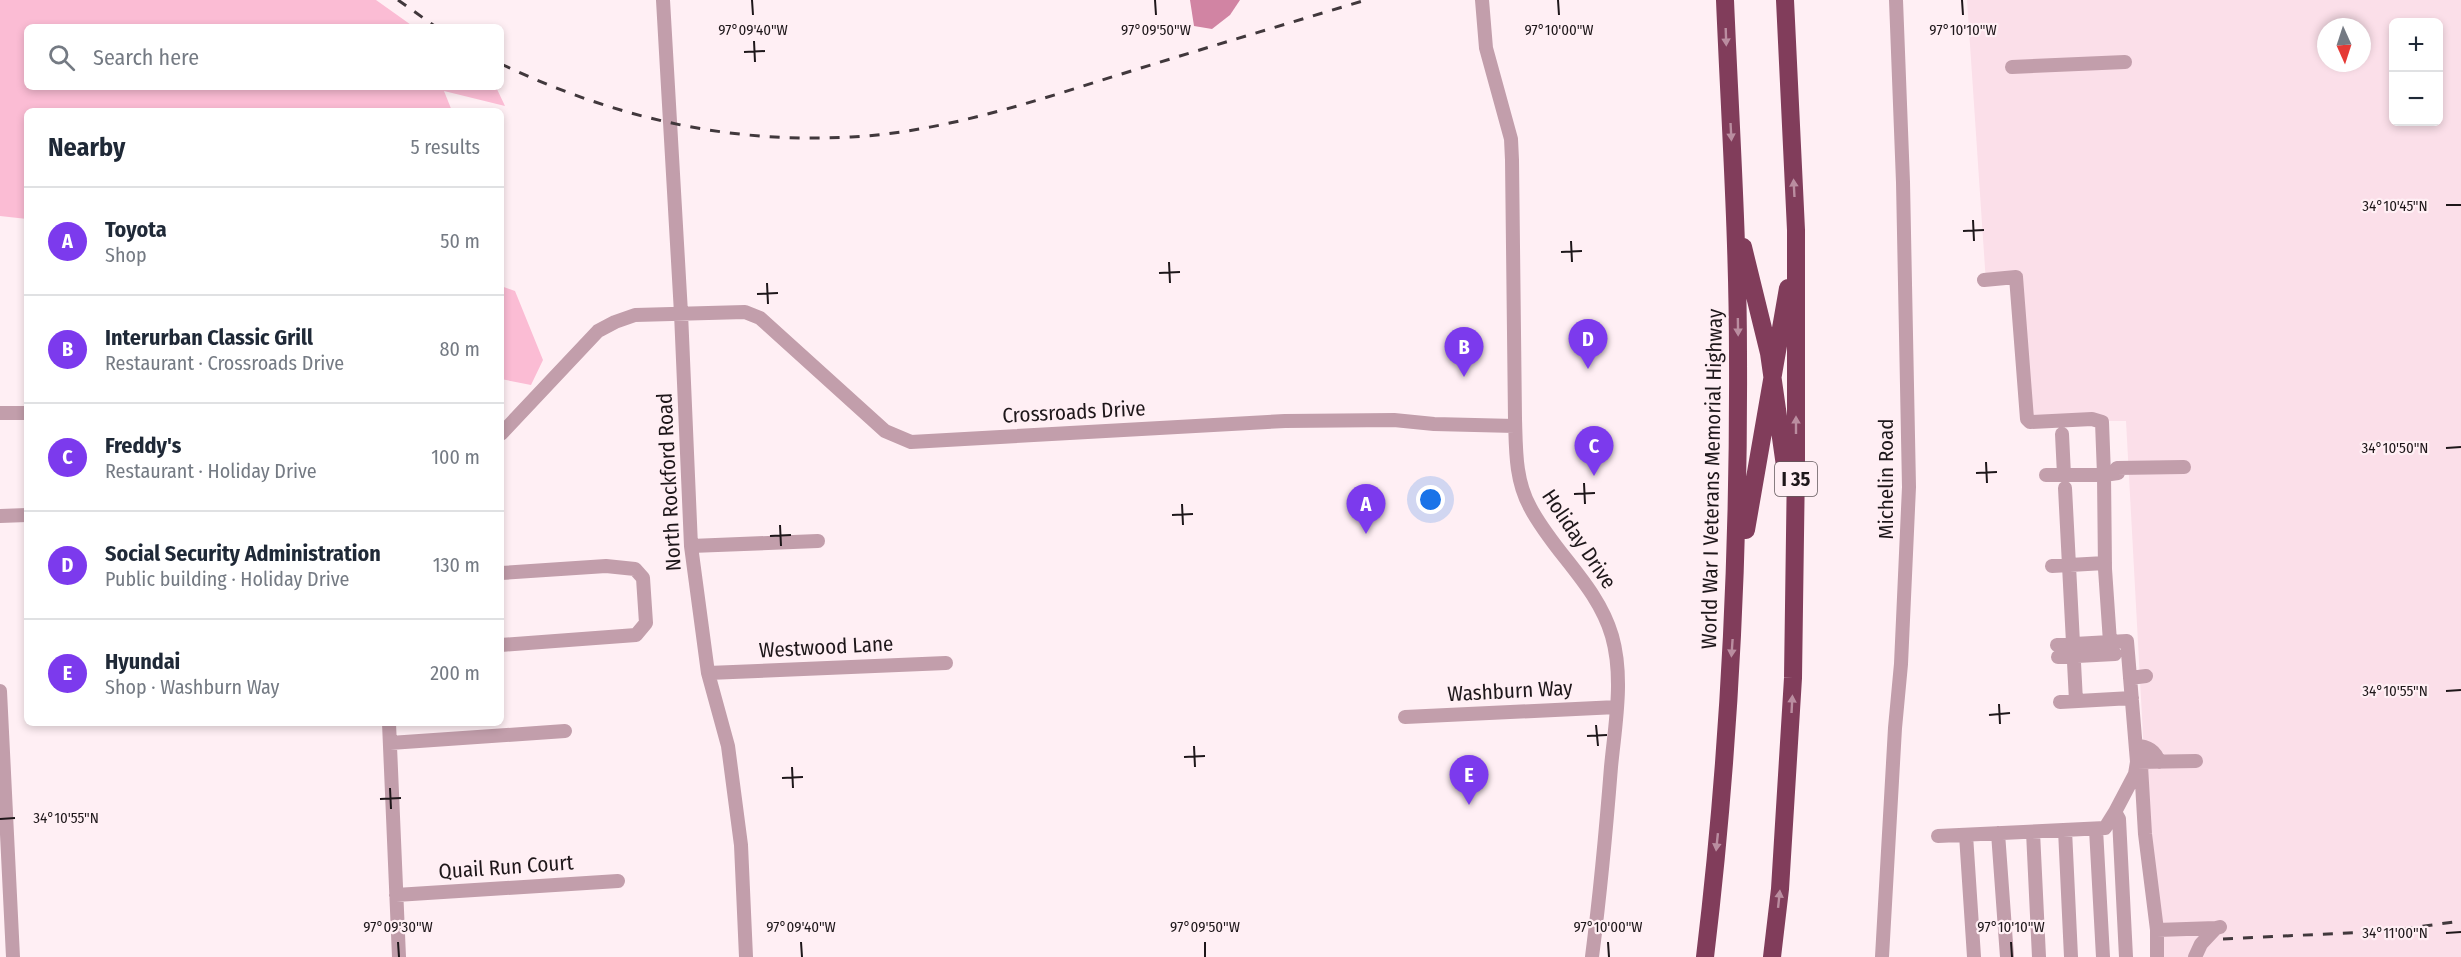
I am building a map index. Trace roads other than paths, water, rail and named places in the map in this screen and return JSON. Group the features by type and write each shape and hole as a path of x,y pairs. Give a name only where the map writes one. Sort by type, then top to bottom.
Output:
{"highway":[{"name":"World War I Veterans Memorial Highway","path":"1705,957 1720,819 1734,619 1738,357 1736,217 1725,0"},
{"name":"I 35","path":"1772,957 1780,889 1792,689 1794,591 1796,230 1785,0"},
{"path":"1736,217 1772,377 1788,491 1794,591"},
{"path":"1734,619 1750,498 1796,230"}],"street":[{"name":"North Rockford Road","path":"663,0 681,313 691,546 708,673 728,746 741,845 746,957"},
{"name":"Holiday Drive","path":"1482,0 1486,48 1510,139 1512,160 1515,426 1516,461 1521,487 1529,507 1585,582 1608,624 1615,648 1617,706 1592,957"},
{"name":"Michelin Road","path":"1882,957 1895,728 1901,664 1909,487 1903,182 1896,0"},
{"path":"2013,67 2125,62"},
{"path":"1984,280 2016,277 2027,419 2030,422 2092,419 2102,422 2105,563 2112,648"},
{"name":"Crossroads Drive","path":"504,431 598,331 615,321 635,315 745,312 760,318 885,431 911,442 1295,421 1394,420 1434,424 1515,426"},
{"path":"0,413 24,413"},
{"path":"2062,434 2076,701"},
{"path":"2046,476 2064,482 2118,473 2117,468 2184,466"},
{"path":"0,516 24,515"},
{"path":"691,546 818,541"},
{"path":"2052,566 2105,563"},
{"path":"504,573 606,566 635,569 643,578 646,623 636,635 504,645"},
{"path":"2057,651 2112,648 2127,641 2139,677 2132,698 2140,754 2149,759 2196,761"},
{"name":"Westwood Lane","path":"708,673 946,663"},
{"path":"2138,746 2134,684 2139,677"},
{"path":"0,691 6,931 13,957"},
{"path":"2060,702 2132,698"},
{"name":"Washburn Way","path":"1405,717 1617,706"},
{"path":"389,726 399,957"},
{"path":"390,742 483,730 565,731"},
{"path":"2157,957 2157,930 2145,834 2141,766 2168,748"},
{"path":"1938,836 2105,828 2136,774 2149,759"},
{"path":"2115,812 2119,819 2126,957"},
{"path":"2096,828 2103,957"},
{"path":"2065,830 2071,957"},
{"path":"2033,832 2039,957"},
{"path":"1998,833 2007,957"},
{"path":"1966,835 1974,957"},
{"name":"Quail Run Court","path":"396,894 618,881"},
{"path":"2157,930 2219,927 2201,944 2195,957"}],"railway":[{"path":"398,0 432,24"},
{"path":"504,65 586,99 672,123 760,136 851,137 919,129 985,115 1366,0"},
{"path":"2223,939 2388,931 2461,921"}],"place":[{"name":"Social Security Administration","path":"1588,369"},
{"name":"Interurban Classic Grill","path":"1464,377"},
{"name":"Freddy's","path":"1594,476"},
{"name":"Toyota","path":"1366,534"},
{"name":"Hyundai","path":"1469,805"}]}
